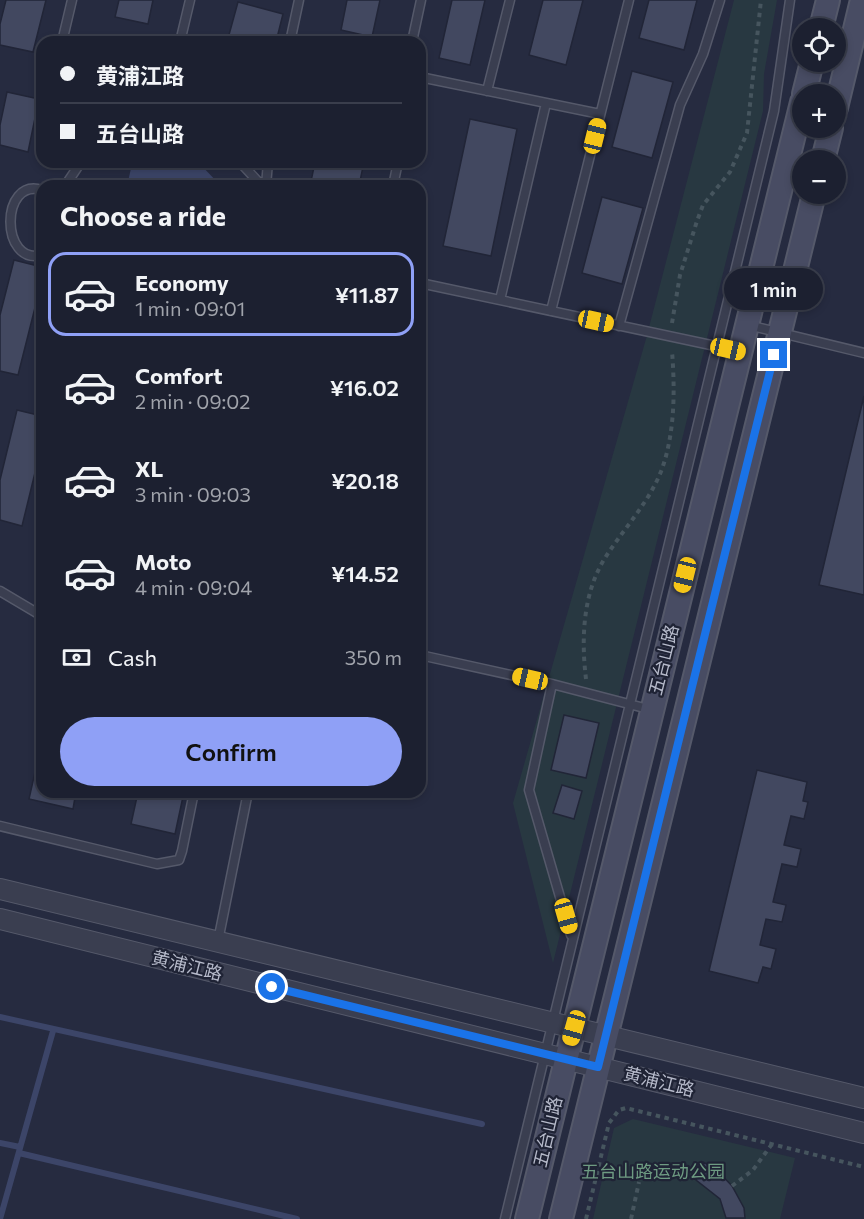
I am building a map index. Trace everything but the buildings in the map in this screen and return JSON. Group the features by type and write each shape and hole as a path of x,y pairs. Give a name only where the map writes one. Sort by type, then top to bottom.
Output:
{"main road":[{"path":"824,18 828,0"},
{"path":"842,84 862,0"},
{"name":"五台山路","path":"527,1219 555,1058 563,1025 652,710 793,138"},
{"name":"五台山路","path":"561,1219 812,204"}],"street":[{"name":"黄浦江路","path":"0,889 864,1098"},
{"name":"黄浦江路","path":"0,919 864,1133"}],"lane":[{"path":"63,36 72,0"},
{"path":"181,36 190,0"},
{"path":"291,36 299,0"},
{"path":"413,36 421,0"},
{"path":"487,90 510,0"},
{"path":"550,311 629,0"},
{"path":"619,326 680,105 703,54 720,0"},
{"path":"563,1025 572,936 774,111 790,0"},
{"path":"426,78 600,114"},
{"path":"500,300 546,103"},
{"path":"246,168 258,180"},
{"path":"0,219 3,208 18,193 28,189 36,190"},
{"path":"1,231 5,241 13,250 23,255 36,255"},
{"path":"426,284 740,351"},
{"path":"748,325 864,353"},
{"path":"0,591 36,612"},
{"path":"426,656 552,684 652,710"},
{"path":"552,684 529,790 572,936"},
{"path":"0,826 158,864 170,863 179,860 193,798"},
{"path":"218,942 247,798"},
{"path":"505,1219 555,1058"}],"path":[{"path":"586,1219 609,1123 619,1110 626,1108 864,1167"},
{"path":"732,1186 753,1170 772,1144"},
{"path":"631,1219 639,1182"}],"green space":[{"path":"734,0 777,0 764,74 763,111 553,963 513,803 646,339"},
{"name":"五台山路运动公园","path":"633,1119 795,1158 780,1219 593,1219 614,1128"}],"water":[{"path":"131,168 204,168 215,180 128,180"}],"waterway":[{"path":"0,1017 482,1124"},
{"path":"0,1219 53,1031"},
{"path":"0,1143 20,1147"},
{"path":"19,1153 297,1219"}],"route":[{"path":"272,987 598,1067 774,355"}]}
